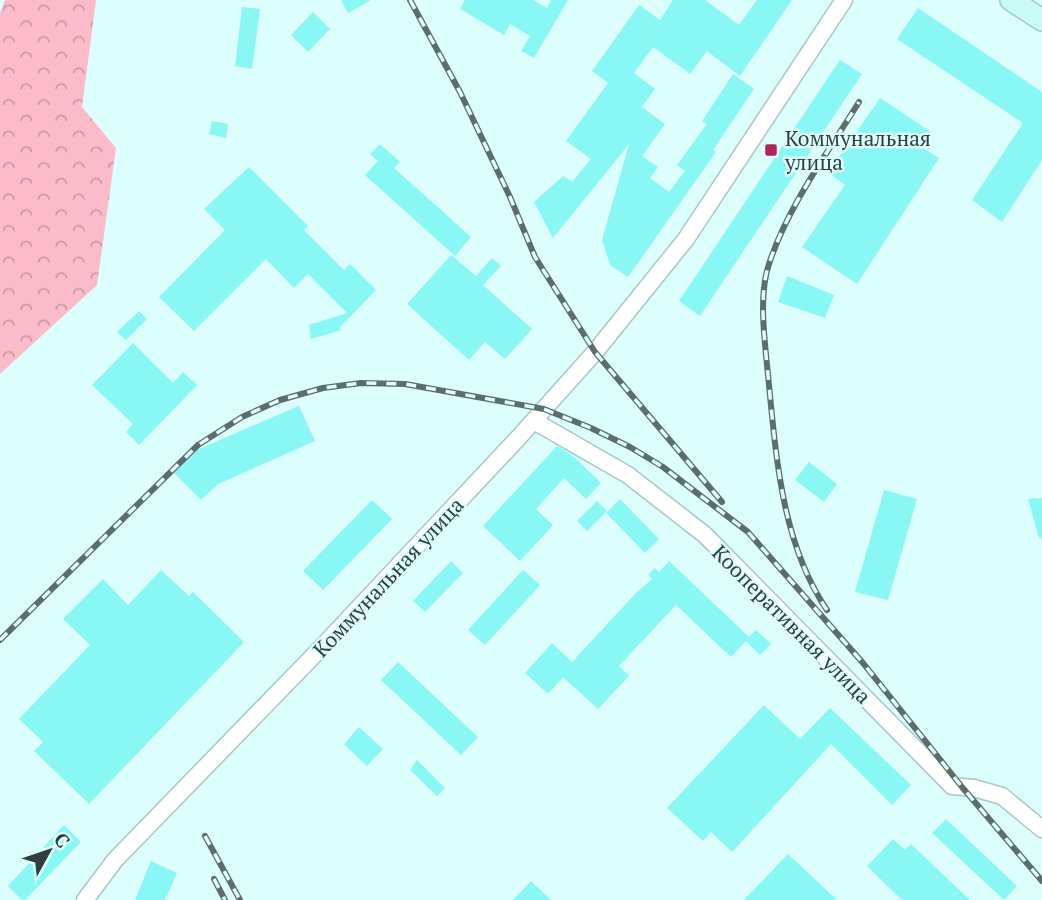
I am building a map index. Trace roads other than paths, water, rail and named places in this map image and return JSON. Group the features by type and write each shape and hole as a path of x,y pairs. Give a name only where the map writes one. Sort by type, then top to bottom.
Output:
{"main road":[{"path":"1011,0 1042,20"}],"street":[{"name":"Коммунальная улица","path":"85,900 115,860 321,648 534,421 595,352 686,239 844,0"},
{"name":"Кооперативная улица","path":"534,421 628,475 705,535 952,786 974,788 1002,796 1042,829"}],"railway":[{"path":"410,0 460,92 535,257 595,352 722,502"},
{"path":"827,610 800,556 783,497 765,348 764,290 769,264 787,222 809,181 859,102"},
{"path":"0,640 198,445 242,417 280,400 323,388 361,383 405,384 544,409 630,447 663,467 748,532 863,663 962,787 1042,881"},
{"path":"205,836 240,900"},
{"path":"214,879 225,900"}],"place":[{"name":"Коммунальная улица","path":"771,150"}]}
